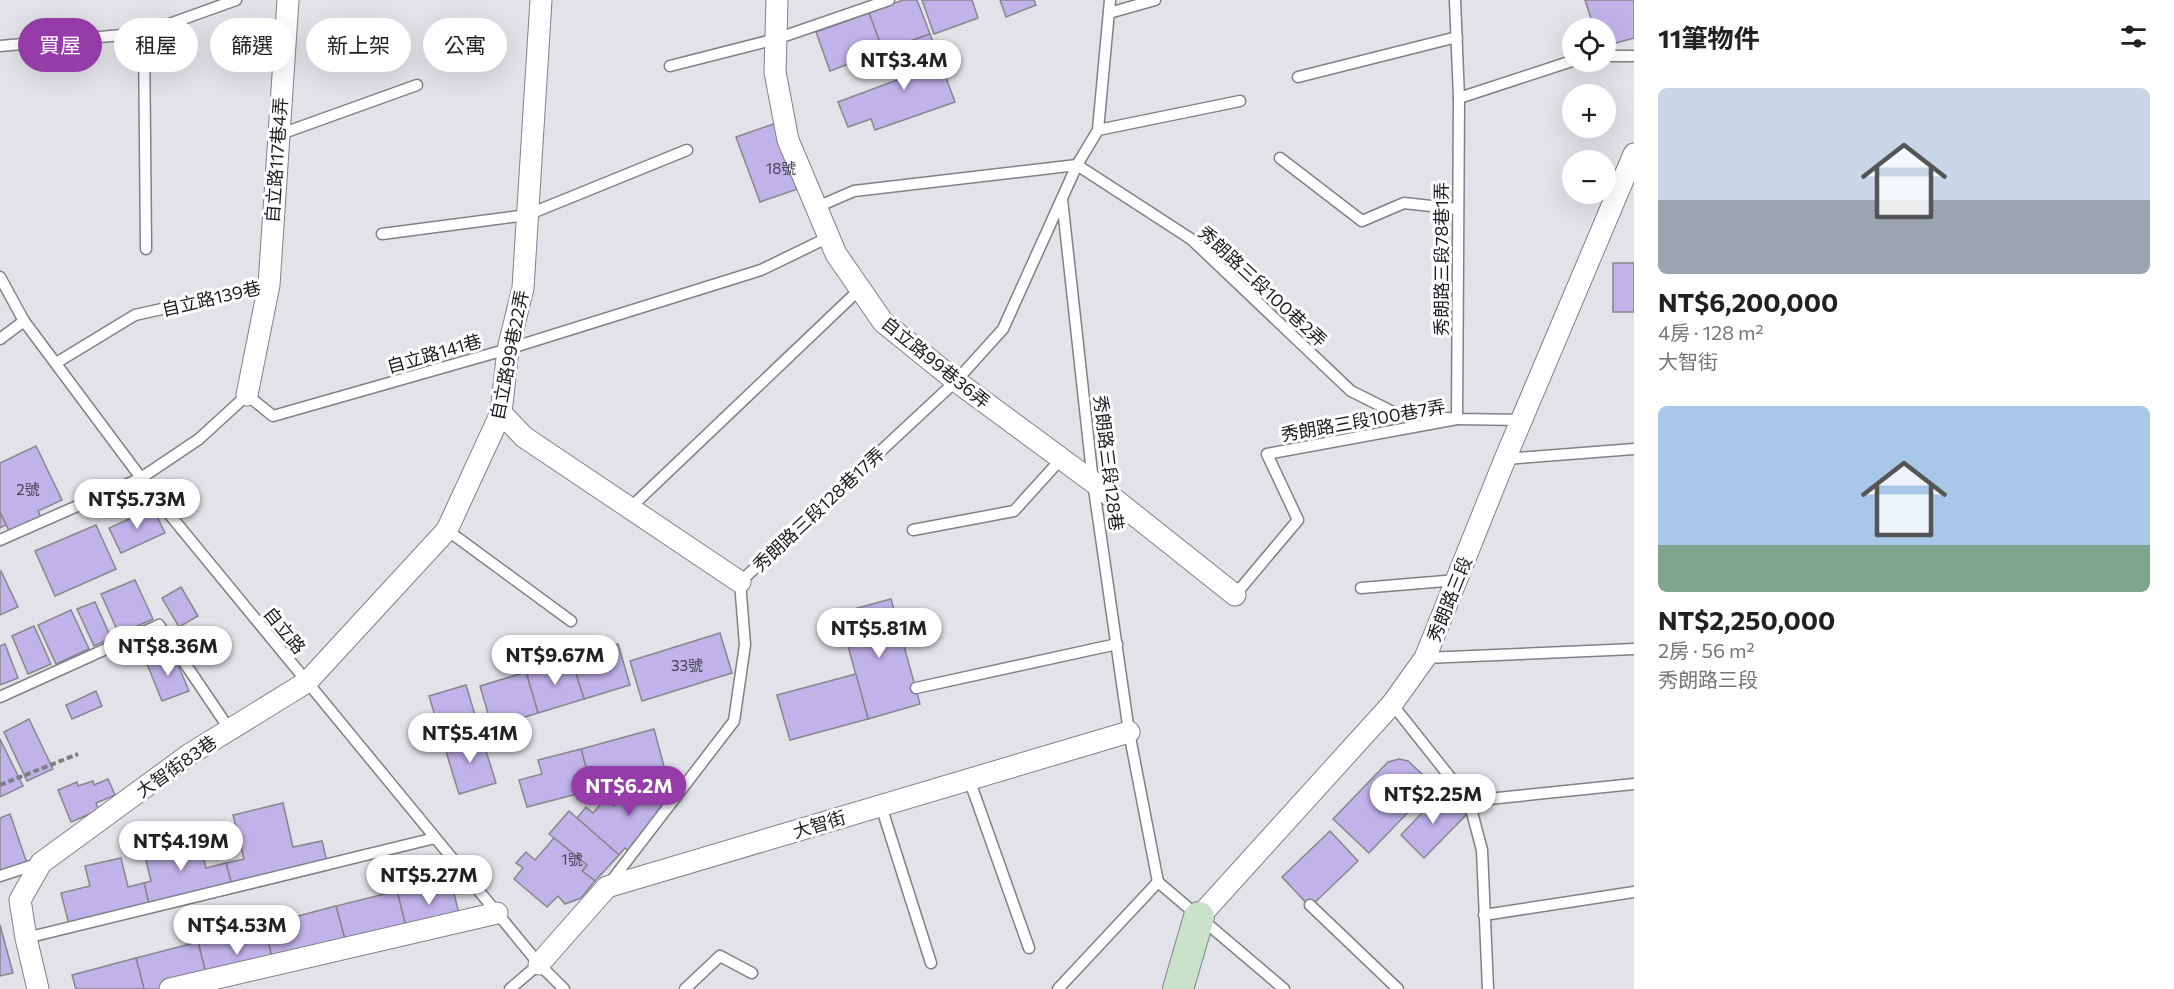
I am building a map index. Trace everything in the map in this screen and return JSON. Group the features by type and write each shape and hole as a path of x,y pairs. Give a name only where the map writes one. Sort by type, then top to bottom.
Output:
{"street":[{"name":"自立路117巷4弄","path":"268,285 288,0"},
{"name":"自立路99巷22弄","path":"307,682 447,530 501,414 508,349 523,288 541,0"},
{"name":"自立路99巷36弄","path":"777,0 775,72 788,140 836,254 883,322 956,381 1093,482 1234,595"},
{"name":"秀朗路三段","path":"1178,989 1199,917 1392,704 1425,658 1505,459 1634,154"},
{"name":"自立路139巷","path":"247,395 268,285"},
{"name":"秀朗路三段128巷17弄","path":"501,414 524,437 740,582"},
{"name":"大智街83巷","path":"38,989 20,900 41,863 190,754 307,682"},
{"name":"大智街","path":"607,887 1129,732"},
{"path":"539,964 607,887"},
{"path":"170,989 497,913"}],"lane":[{"path":"186,18 236,0"},
{"path":"670,66 776,39 889,0"},
{"path":"1062,199 1077,165 1098,130 1110,0"},
{"path":"1109,13 1155,0"},
{"name":"秀朗路三段78巷1弄","path":"1455,0 1459,98 1457,419"},
{"path":"0,46 114,36"},
{"path":"1298,76 1457,37"},
{"path":"1616,56 1634,56"},
{"path":"1459,98 1562,64"},
{"path":"144,72 146,249"},
{"path":"278,135 417,85"},
{"path":"1098,130 1240,101"},
{"path":"382,234 527,215 687,150"},
{"path":"1280,158 1362,221 1404,203 1458,209"},
{"path":"817,207 854,191 1077,165"},
{"name":"秀朗路三段100巷2弄","path":"1077,165 1191,239 1351,391 1395,413 1457,419"},
{"name":"秀朗路三段128巷17弄","path":"740,582 956,381 1003,330 1062,199"},
{"name":"秀朗路三段128巷","path":"1062,199 1093,482 1129,732 1158,882"},
{"name":"自立路141巷","path":"247,395 273,416 508,349 761,270 829,237"},
{"name":"自立路","path":"0,277 24,321 141,478 539,964 564,989"},
{"name":"自立路139巷","path":"56,363 135,315 268,285"},
{"path":"630,508 860,289"},
{"path":"0,339 24,321"},
{"path":"0,540 141,478 199,439 247,395"},
{"path":"1457,419 1523,420"},
{"name":"秀朗路三段100巷7弄","path":"1234,595 1298,520 1267,454 1457,419"},
{"path":"1505,459 1634,450"},
{"path":"913,530 1014,512 1061,459"},
{"path":"447,530 571,621"},
{"path":"1361,588 1457,580"},
{"path":"607,887 734,721 745,645 740,582"},
{"path":"0,697 159,625 230,730"},
{"path":"916,688 1117,644"},
{"path":"1425,658 1634,650"},
{"path":"1392,704 1469,801 1482,850 1488,989"},
{"path":"969,779 1029,948"},
{"path":"1469,801 1634,784"},
{"path":"880,806 931,963"},
{"path":"26,938 435,838"},
{"path":"0,876 41,863"},
{"path":"1058,989 1158,882 1284,989"},
{"path":"1484,915 1634,892"},
{"path":"1310,905 1398,989"},
{"path":"685,989 720,956 752,973"},
{"path":"510,989 539,964"}],"path":[{"path":"0,785 78,754"}],"building":[{"path":"903,0 917,0 930,34 883,51 869,13"},
{"path":"922,0 972,0 978,18 934,34"},
{"path":"1000,0 1034,0 1036,5 1006,17"},
{"path":"1585,0 1634,0 1634,38 1616,43 1616,18 1591,18"},
{"path":"869,13 883,51 830,71 816,32"},
{"path":"930,34 955,102 875,130 871,119 848,127 838,102 913,74 902,44"},
{"path":"785,120 809,185 760,202 736,137"},
{"path":"1613,263 1634,263 1634,312 1613,312"},
{"path":"36,446 62,500 38,511 44,524 13,539 0,512 0,463"},
{"path":"153,508 165,533 121,553 109,528"},
{"path":"0,512 6,525 0,528"},
{"path":"96,525 116,569 55,596 35,551"},
{"path":"0,572 18,607 0,615"},
{"path":"135,580 153,619 119,634 101,594"},
{"path":"181,587 198,616 179,627 162,598"},
{"path":"891,599 920,704 868,719 839,613"},
{"path":"95,602 111,638 94,646 77,609"},
{"path":"71,610 89,649 56,664 38,625"},
{"path":"34,626 51,664 28,674 12,636"},
{"path":"720,633 732,673 642,701 630,661"},
{"path":"5,644 18,678 0,685 0,646"},
{"path":"618,644 630,685 584,699 571,658"},
{"path":"173,653 189,691 162,701 147,664"},
{"path":"571,658 584,699 538,713 526,672"},
{"path":"526,672 538,713 492,727 480,686"},
{"path":"856,674 868,719 790,740 777,695"},
{"path":"466,685 481,735 444,745 429,696"},
{"path":"96,691 102,706 72,719 66,705"},
{"path":"29,719 53,769 27,781 4,732"},
{"path":"654,729 665,770 592,790 581,749"},
{"path":"481,735 496,783 459,794 444,745"},
{"path":"0,739 23,786 0,797"},
{"path":"581,749 592,790 527,807 519,780 542,774 538,760"},
{"path":"1399,759 1408,761 1434,785 1369,853 1333,819 1388,762"},
{"path":"108,779 115,795 96,803 99,810 71,822 58,790 77,782 78,786 93,781 94,785"},
{"path":"665,781 680,794 629,852 625,848 619,855 577,818 586,807 593,813 606,798 614,806 622,798 625,801 630,794 635,798 642,790 647,795 653,787 656,791"},
{"path":"1442,792 1466,815 1424,858 1401,835"},
{"path":"283,803 293,847 322,841 329,870 234,893 226,863 244,859 233,815"},
{"path":"569,811 619,855 595,881 582,871 587,865 549,834"},
{"path":"10,814 29,869 0,879 0,818"},
{"path":"196,827 206,868 226,863 234,893 151,913 144,883 151,881 141,840"},
{"path":"1330,831 1358,861 1310,907 1282,877"},
{"path":"554,838 587,865 582,871 595,881 581,898 565,904 558,896 547,907 514,879 523,868 516,863 526,852 535,860"},
{"path":"121,858 128,887 144,883 151,913 71,932 61,893 90,886 85,866"},
{"path":"450,877 461,922 408,935 397,891"},
{"path":"397,891 408,935 348,951 336,906"},
{"path":"336,906 348,951 275,970 264,925"},
{"path":"0,925 13,973 0,976"},
{"path":"264,925 275,970 209,986 198,942"},
{"path":"198,942 209,986 199,989 144,989 136,958"},
{"path":"136,958 144,989 76,989 72,975"}]}
